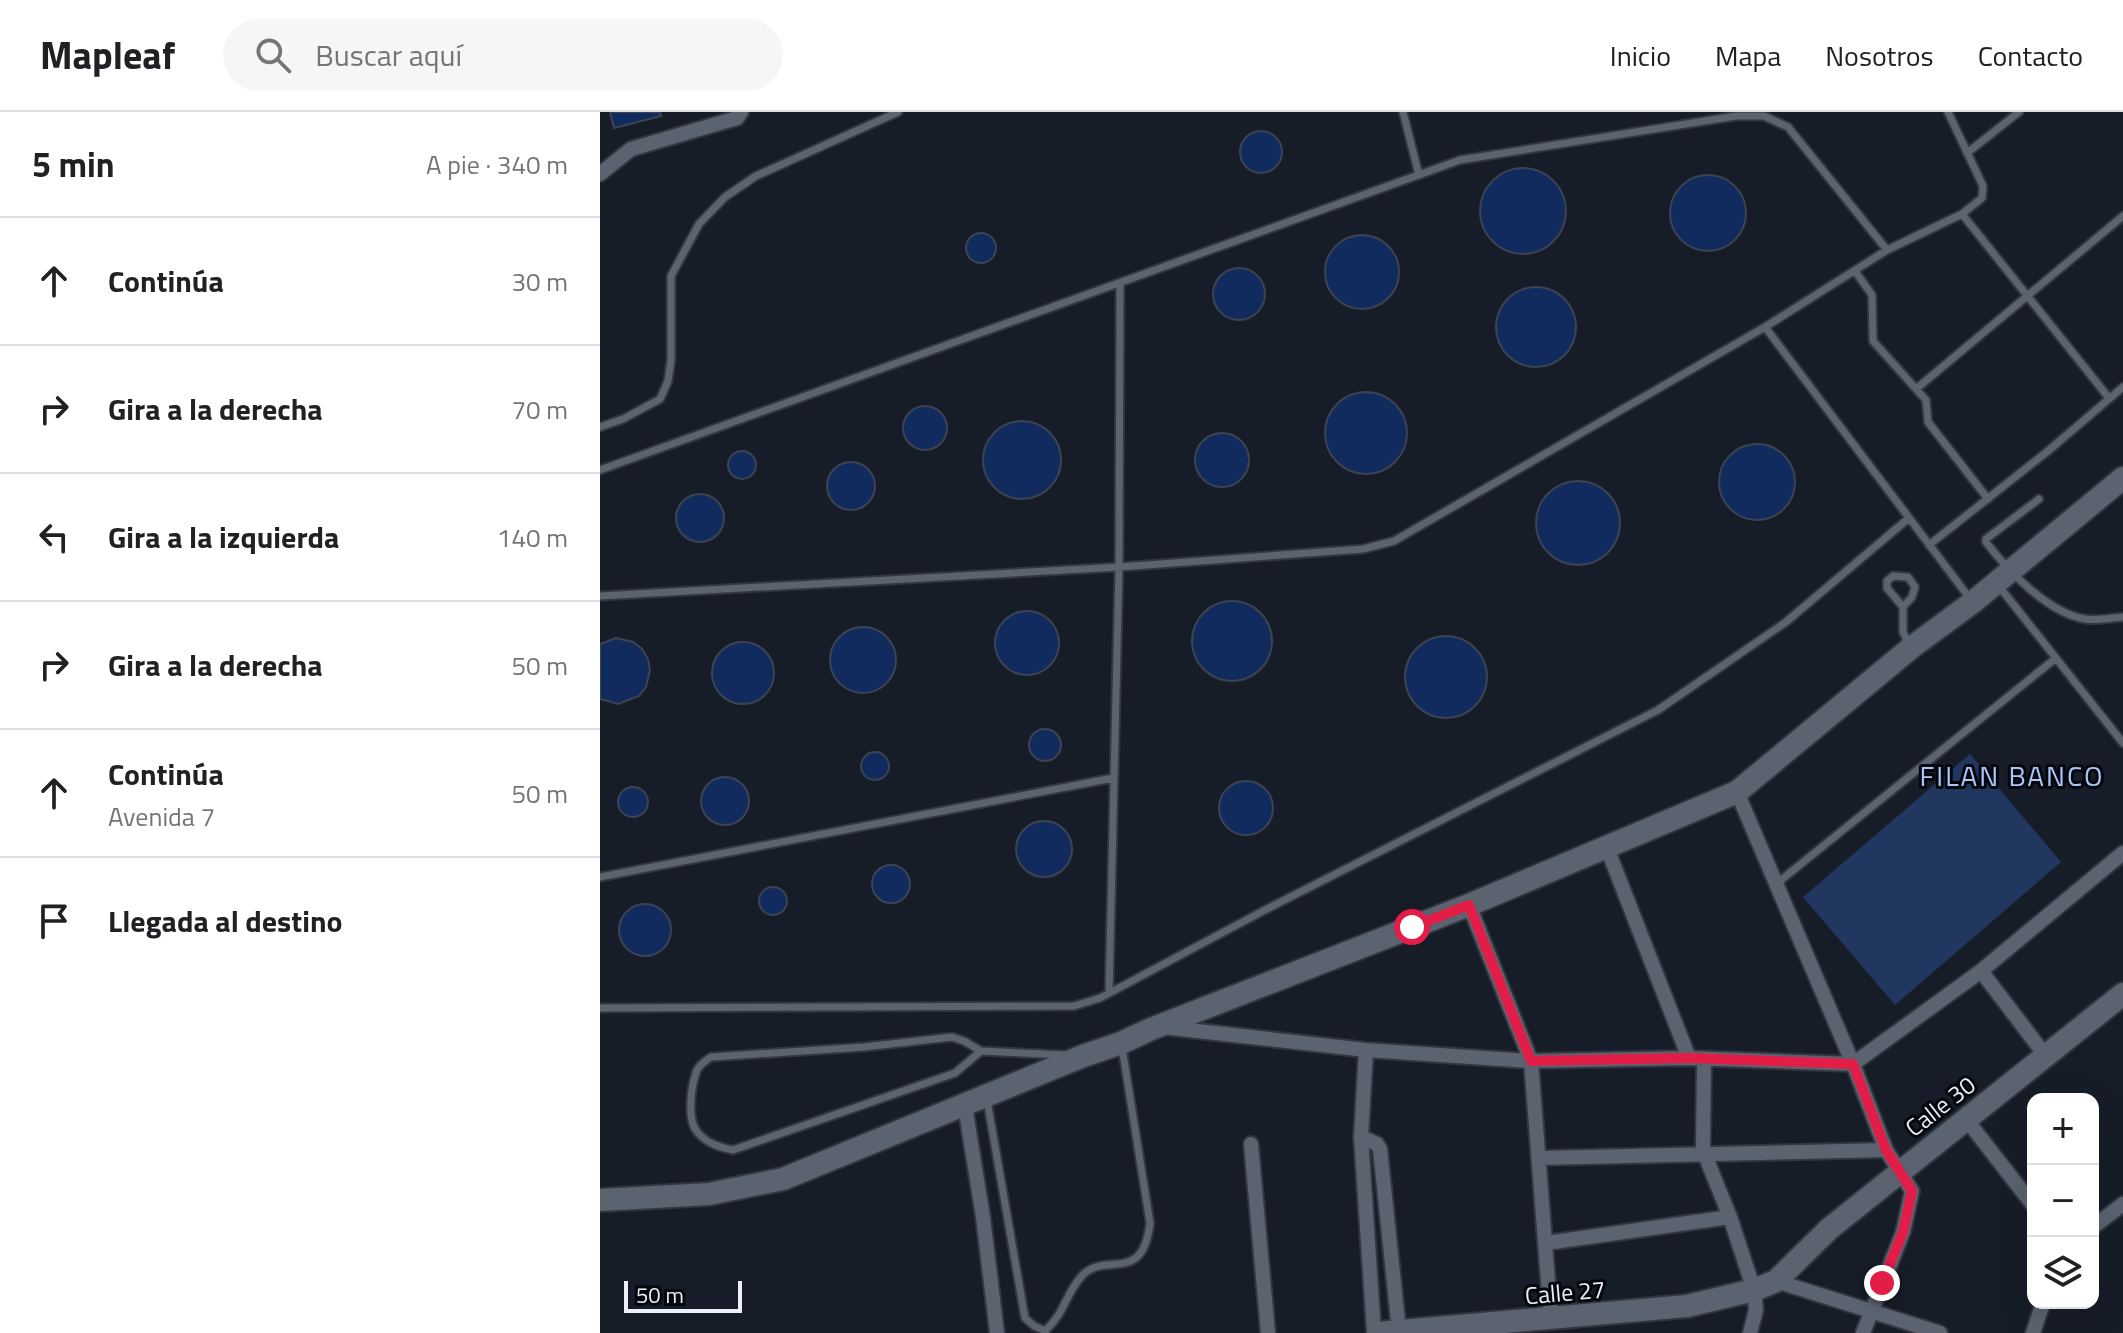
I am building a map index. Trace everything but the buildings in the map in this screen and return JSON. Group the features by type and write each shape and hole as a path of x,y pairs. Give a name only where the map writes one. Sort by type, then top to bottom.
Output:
{"main road":[{"path":"600,1200 709,1194 783,1179 1083,1056 1469,905 1737,792 2123,478"},
{"name":"Calle 30","path":"1754,1290 1776,1281 1829,1229 2123,994"},
{"name":"Calle 27","path":"1384,1332 1462,1329 1687,1306 1754,1290"}],"street":[{"path":"600,174 631,149 737,118 741,112"},
{"path":"1737,792 1853,1064 1886,1150 1912,1191 1903,1232 1863,1333"},
{"path":"1607,848 1696,1059 1705,1155 1754,1290 1756,1310 1750,1333"},
{"path":"1158,1027 1366,1050 1531,1061 1696,1059 1853,1064 1981,971 2123,853"},
{"path":"1469,905 1531,1061 1551,1320"},
{"path":"1981,971 2045,1055"},
{"path":"1366,1050 1361,1137 1384,1332"},
{"path":"965,1106 997,1333"},
{"path":"1966,1119 2027,1197"},
{"path":"1361,1137 1377,1144 1380,1149 1384,1332"},
{"path":"1251,1144 1268,1333"},
{"path":"1540,1158 1886,1150"},
{"path":"2099,1222 2123,1204"},
{"path":"1546,1243 1730,1217"},
{"path":"1776,1281 1940,1333"},
{"path":"2033,1333 2041,1309"}],"lane":[{"path":"600,427 623,419 660,399 668,381 671,360 671,276 688,240 712,210 756,176 898,112"},
{"path":"1403,112 1419,175"},
{"path":"600,596 1119,567 1363,549 1394,541 1765,327 1887,250 1962,214 1982,198 1983,186 1948,112"},
{"path":"1967,153 2019,112"},
{"path":"600,470 1460,160 1736,116 1764,116 1788,127 1887,250"},
{"path":"1962,214 2109,398"},
{"path":"1916,389 2123,216"},
{"path":"1855,271 1872,295 1873,341 1926,400 1928,422 1988,499"},
{"path":"1109,993 1115,800 1113,778 1117,725 1120,285"},
{"path":"1765,327 1973,602"},
{"path":"1929,545 2123,387"},
{"path":"2039,499 1986,539 2004,576 2056,658 2123,743"},
{"path":"600,1008 1074,1006 1109,993 1658,710 1786,622 1909,518"},
{"path":"1903,607 1912,597 1915,587 1908,577 1893,576 1887,581 1887,588 1903,607 1903,632 1912,647"},
{"path":"2004,576 2062,612 2086,620 2123,617"},
{"path":"1776,884 2056,658"},
{"path":"600,877 1113,778"},
{"path":"981,1051 955,1073 733,1150 714,1146 696,1132 691,1116 697,1070 711,1057 864,1047 952,1037 981,1051 1083,1056"},
{"path":"987,1097 1025,1318 1046,1331 1059,1318 1079,1279 1090,1269 1137,1258 1148,1240 1150,1223 1121,1043"}],"shaded area":[{"path":"1970,754 2061,862 1895,1005 1803,897"}],"district":[{"name":"FILAN BANCO","path":"2012,775"}],"route":[{"path":"1412,927 1469,905 1531,1061 1689,1058 1853,1064 1886,1150 1912,1191 1903,1232 1882,1283"}]}
